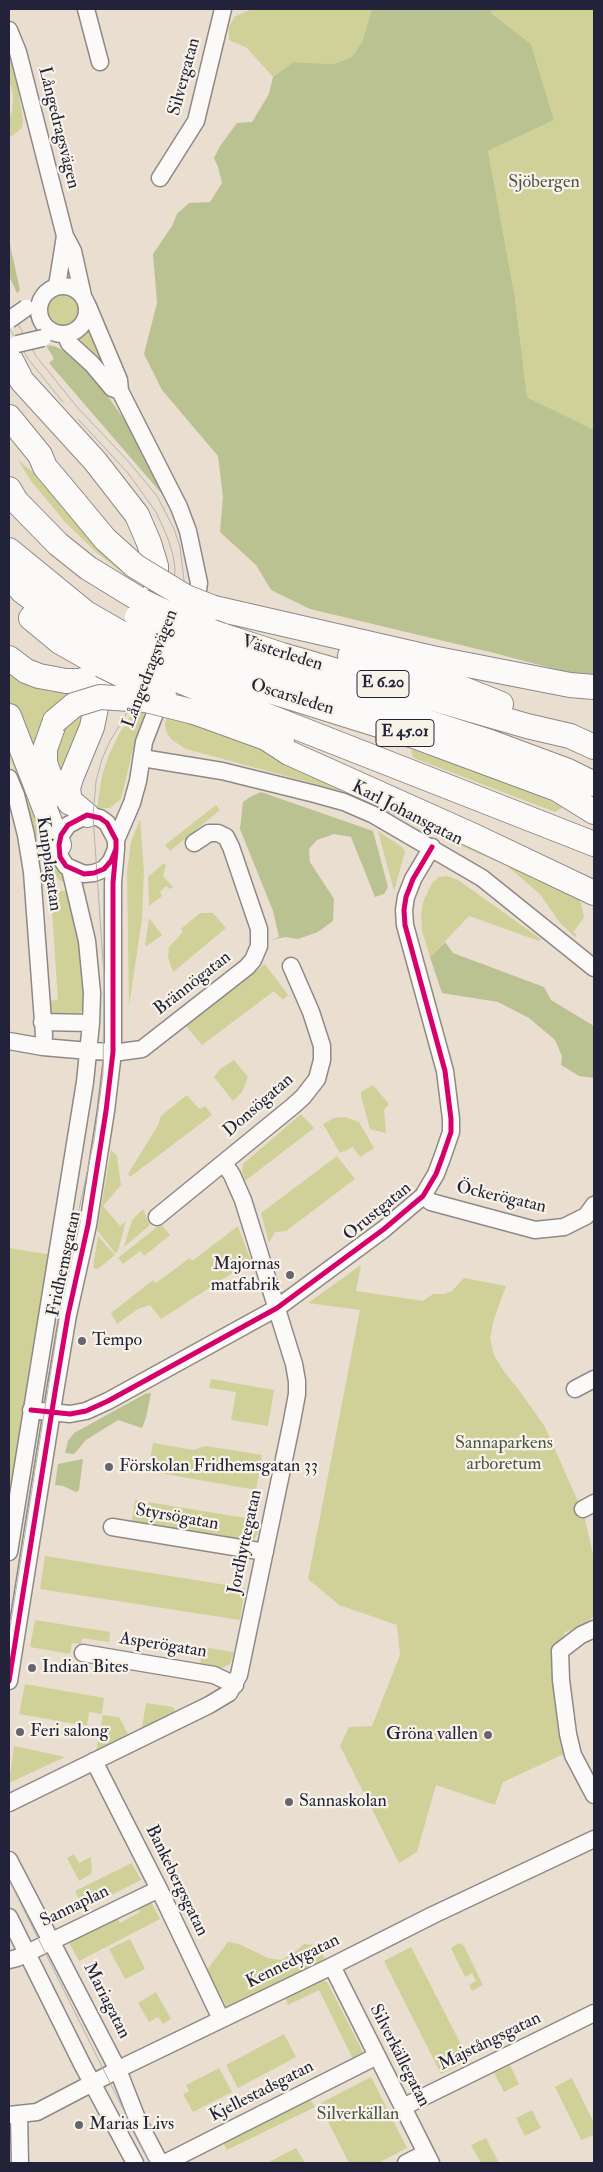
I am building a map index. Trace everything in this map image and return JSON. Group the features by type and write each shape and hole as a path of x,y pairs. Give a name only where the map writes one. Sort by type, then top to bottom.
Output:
{"highway":[{"path":"11,350 22,382 95,460 137,515 149,543 157,573 158,587 155,607 144,634 126,657 121,641"},
{"path":"9,417 40,455 45,467 105,539 135,566 179,593 214,608 242,624 350,656 436,678 535,718 570,736"},
{"path":"9,443 33,463 45,467"},
{"name":"Oscarsleden","path":"9,490 16,501 58,544 68,563 112,602 121,641"},
{"name":"Oscarsleden","path":"9,550 121,641 168,656 209,673 414,736 557,789 594,812"},
{"name":"E 6.20","path":"9,556 50,602 72,622 121,641"},
{"name":"Västerleden","path":"9,576 22,592 88,642 121,641 181,620 209,673 282,655 527,726 570,736 594,747"},
{"path":"9,599 60,642 121,641 209,673 266,738 289,753 474,836 594,893"},
{"path":"214,608 432,658 570,685 594,686"},
{"path":"9,658 26,671 52,679 79,681 121,641"},
{"path":"86,813 68,788 92,727 121,641"},
{"path":"86,813 52,782 45,763 48,738 55,721 74,705 100,697 146,700 209,673"},
{"name":"Oscarsleden","path":"209,673 490,742 560,768 594,784"},
{"name":"E 6.20","path":"209,673 537,822 594,844"},
{"path":"9,716 59,845"},
{"path":"266,738 293,744 537,822"}],"street":[{"path":"86,9 100,62"},
{"name":"Silvergatan","path":"160,178 196,121 223,9"},
{"name":"Långedragsvägen","path":"9,30 22,66 65,236 72,251 85,300 119,380 120,391 179,507 188,531 199,583 194,618 154,713 140,762 122,806 116,813 86,813"},
{"name":"Långedragsvägen","path":"57,286 65,236"},
{"path":"9,320 33,306 47,292 57,286 71,287 85,300 86,318 78,329 11,350"},
{"name":"Långedragsvägen","path":"33,306 44,324 55,335 69,343 92,364 112,388 120,391"},
{"name":"Långedragsvägen","path":"116,844 132,803 138,781 140,762"},
{"name":"Karl Johansgatan","path":"140,762 222,771 337,800 374,815 432,847 482,878 594,968"},
{"name":"Knipplagatan","path":"9,778 16,795 26,835 32,872 44,1035 43,1047"},
{"path":"59,845 61,834 68,824 86,813 112,829 116,844 111,861 100,871 84,874 70,869"},
{"name":"Brännögatan","path":"113,1052 142,1049 254,960 259,946 259,929 226,837 218,833 208,833 194,843"},
{"name":"Fridhemsgatan","path":"9,1681 51,1413 68,1315 88,1225 106,1111 113,1052 113,883 116,844"},
{"name":"Fridhemsgatan","path":"9,1552 89,1051 92,1022 92,993 87,941 70,869 60,857 59,845"},
{"name":"Orustgatan","path":"31,1410 70,1414 86,1411 277,1308 384,1229 423,1196 436,1174 442,1158 450,1132 451,1119 445,1071 405,925 404,910 406,897 413,879 432,847"},
{"name":"Donsögatan","path":"156,1217 303,1097 317,1079 320,1071 322,1046 311,1012 291,966"},
{"path":"42,1022 92,1022"},
{"path":"9,1042 43,1047 113,1052"},
{"name":"Jordhyttegatan","path":"224,1163 232,1175 243,1200 294,1364 298,1394 239,1675 235,1685"},
{"name":"Öckerögatan","path":"423,1196 431,1202 535,1230 564,1228 586,1216 594,1205"},
{"path":"575,1389 594,1379"},
{"name":"Styrsögatan","path":"112,1527 264,1552"},
{"path":"592,1785 573,1755 568,1734 561,1680 560,1651 581,1635 594,1629"},
{"name":"Asperögatan","path":"83,1653 214,1675 235,1685"},
{"path":"9,1803 210,1705 228,1693 235,1685"},
{"name":"Bankebergsgatan","path":"94,1761 159,1889 221,2019"},
{"name":"Kennedygatan","path":"14,2115 37,2112 450,1906 594,1839"},
{"name":"Mariagatan","path":"9,1860 118,2070 138,2121 160,2163"},
{"name":"Sannaplan","path":"9,1960 26,1954 159,1889"},
{"name":"Sannaplan","path":"10,1922 36,1912"},
{"path":"10,1922 135,2163"},
{"name":"Silverkällegatan","path":"332,1966 428,2158"},
{"name":"Majstångsgatan","path":"403,2108 594,2012"},
{"name":"Kjellestadsgatan","path":"164,2163 377,2056"},
{"path":"14,2115 20,2163"},
{"path":"406,2163 428,2158"}],"green space":[{"path":"249,9 372,9 362,42 352,57 333,64 293,62 273,77 247,48 229,40 229,27 235,16"},
{"path":"372,9 492,9 491,13 531,44 554,120 488,151 515,298 527,397 594,430 594,674 578,675 310,609 271,590 256,565 220,532 223,497 218,456 162,390 144,354 157,303 153,254 172,226 177,214 189,203 210,202 222,183 214,158 220,146 237,123 252,122 269,94 273,77 293,62 333,64 352,57 362,42"},
{"name":"Sjöbergen","path":"492,9 594,9 594,430 527,397 515,298 488,151 554,120 531,44 491,13"},
{"path":"9,61 11,61 16,78 23,120 22,128 9,138 9,118 12,111 13,95 9,78"},
{"path":"9,240 20,290 17,293 9,276"},
{"path":"63,293 69,294 74,298 78,303 78,315 74,320 69,324 63,325 57,324 52,320 48,315 47,309 48,303 52,298 57,294"},
{"path":"88,327 111,375 74,337"},
{"path":"46,345 54,346 70,354 83,365 99,384 136,436 168,501 49,363 54,359"},
{"path":"18,460 34,473 136,578 133,581 96,552 66,523 31,481"},
{"path":"9,670 72,691 73,695 38,778 9,702"},
{"path":"137,706 146,707 133,749 121,799 110,808 97,808 102,776 108,757 119,734"},
{"path":"92,707 65,780 58,770 55,756 63,725"},
{"path":"167,714 292,761 579,895 584,918 573,932 577,935 575,937 560,923 540,894 507,866 461,846 416,822 345,792 186,749 172,740 167,733 165,725"},
{"path":"9,747 38,822 36,839 33,838 28,802 9,757"},
{"path":"413,750 528,790 563,807 555,812 414,758 411,751"},
{"path":"261,792 373,831 388,887 384,894 375,897 351,837 334,834 317,840 309,849 310,862 334,899 333,921 318,932 298,939 286,937 271,940 279,937 273,911 240,829 243,802"},
{"path":"216,805 220,810 170,851 165,845"},
{"path":"140,819 144,872 142,919 129,1006 127,872 131,842"},
{"path":"44,828 69,882 60,881 52,871 43,866 42,844"},
{"path":"378,831 402,847 405,852 394,891"},
{"path":"164,863 166,865 163,876 173,887 170,889 166,886 160,892 162,896 149,906 148,877"},
{"path":"41,873 51,878 54,885 60,891 71,891 85,971 84,1009 76,1016 61,1017 46,1012 47,1001 58,1000 50,881 41,881"},
{"path":"447,876 458,880 541,939 539,941 469,916 430,957 422,931 421,914 423,902 432,883 439,877"},
{"path":"200,913 213,913 226,928 173,972 168,957 169,947 183,932 181,929"},
{"path":"149,918 162,935 147,946 145,945"},
{"path":"445,942 453,953 544,987 551,1000 594,1026 594,1078 579,1076 561,1065 562,1056 555,1040 529,1018 498,1002 442,993 430,957"},
{"path":"265,964 288,995 283,1000 274,991 202,1045 186,1026"},
{"path":"234,1060 248,1077 242,1092 233,1101 214,1077 220,1069"},
{"path":"373,1085 389,1104 384,1110 386,1133 370,1129 361,1096 361,1092"},
{"path":"187,1095 199,1109 205,1106 212,1115 130,1177 128,1174 158,1125 161,1116"},
{"path":"301,1114 314,1128 245,1181 242,1172 243,1164"},
{"path":"345,1117 359,1122 374,1148 360,1157 353,1147 340,1153 323,1124 334,1118"},
{"path":"111,1150 117,1156 121,1185 103,1206 120,1226 126,1221 118,1251 115,1253 97,1230"},
{"path":"337,1156 355,1179 286,1231 275,1232 269,1243 261,1213"},
{"path":"143,1209 150,1225 124,1247 132,1220"},
{"path":"161,1224 170,1235 144,1256 140,1251 123,1264 118,1258"},
{"path":"238,1226 251,1261 161,1319 150,1305 138,1309 117,1324 111,1313 153,1280 156,1283 190,1258 192,1261"},
{"path":"98,1236 115,1255 98,1269 93,1268"},
{"path":"9,1248 52,1255 9,1516"},
{"name":"Sannaparkens arboretum","path":"361,1265 356,1291 423,1301 433,1294 444,1294 452,1291 464,1278 506,1286 494,1319 490,1339 494,1355 545,1427 584,1515 594,1559 594,1616 578,1629 565,1632 554,1658 558,1732 566,1753 503,1782 495,1805 436,1785 417,1852 399,1863 340,1746 349,1727 372,1726 400,1655 397,1625 339,1605 308,1579 360,1310 308,1303"},
{"path":"211,1379 274,1390 268,1426 231,1420 236,1392 209,1388"},
{"path":"151,1393 142,1428 118,1420 86,1440 74,1454 65,1453 68,1441 74,1433 145,1394"},
{"path":"153,1443 193,1450 206,1446 262,1455 256,1490 148,1471"},
{"path":"83,1459 79,1490 76,1492 63,1486 55,1485 58,1464"},
{"path":"135,1500 252,1519 251,1527 259,1529 252,1541 132,1521"},
{"path":"45,1556 245,1588 240,1620 40,1589"},
{"path":"35,1620 110,1632 109,1642 82,1638 81,1644 72,1643 70,1654 30,1647"},
{"path":"202,1647 234,1652 230,1664 222,1668 200,1665"},
{"path":"25,1684 104,1698 102,1714 89,1712 87,1726 19,1714"},
{"path":"146,1703 173,1707 176,1712 142,1728"},
{"path":"103,1715 119,1717 128,1734 96,1751"},
{"path":"14,1746 65,1757 9,1783"},
{"path":"74,1854 79,1863 91,1857 92,1873 79,1881 67,1858"},
{"path":"132,1863 141,1880 84,1909 75,1891"},
{"path":"149,1898 160,1919 79,1961 67,1939 114,1913 120,1923 140,1912 136,1903"},
{"path":"130,1939 145,1969 125,1979 109,1949"},
{"path":"228,1942 239,1944 268,1958 281,1960 304,1944 317,1945 325,1959 227,2008 207,1970"},
{"path":"459,1943 464,1946 483,1985 472,1991 469,1985 476,1981 472,1973 465,1977 451,1948"},
{"path":"411,1947 469,2060 441,2074 384,1961"},
{"path":"322,1980 327,1982 363,2052 353,2059 319,1990 288,2005 285,1998"},
{"path":"156,1992 171,2019 163,2024 158,2017 149,2022 138,2003"},
{"path":"284,2034 296,2057 238,2088 226,2065"},
{"path":"510,2065 519,2084 504,2092 494,2073"},
{"path":"219,2068 232,2092 193,2112 183,2094 189,2091 186,2085"},
{"name":"Silverkällan","path":"371,2077 407,2148 378,2163 349,2163 319,2104"},
{"path":"572,2078 594,2123 594,2135 581,2140 555,2087"},
{"path":"310,2099 315,2107 227,2150 223,2143"},
{"path":"532,2110 541,2128 525,2136 516,2118"},
{"path":"486,2138 499,2163 481,2163 471,2145"},
{"path":"296,2148 305,2163 267,2163"}],"tram line":[{"path":"9,308 36,356 77,407 128,461 157,496 174,529 180,547 184,580 170,642 110,741 102,759 96,781 93,816 104,976 103,1074 94,1140 70,1251 9,1634"},
{"path":"9,328 29,360 63,402"},
{"path":"78,419 128,473 156,512 173,555 175,568 173,609"},
{"path":"9,1880 150,2163"}],"cycle path":[{"path":"9,1681 68,1315 88,1225 106,1111 113,1052 113,883 116,849 116,840 107,823 100,818 87,815 68,825 61,835 59,845 60,857 66,866 84,874 104,869 111,861 116,849"},
{"path":"31,1410 70,1414 86,1411 108,1401 277,1308 384,1229 423,1196 436,1174 442,1158 451,1132 451,1119 445,1071 405,925 404,910 406,897 413,879 432,847"}],"place":[{"name":"Majornas matfabrik","path":"290,1275"},
{"name":"Tempo","path":"82,1341"},
{"name":"Förskolan Fridhemsgatan 33","path":"109,1467"},
{"name":"Indian Bites","path":"32,1668"},
{"name":"Feri salong","path":"20,1732"},
{"name":"Gröna vallen","path":"488,1735"},
{"name":"Sannaskolan","path":"289,1802"},
{"name":"Marias Livs","path":"79,2125"}]}
